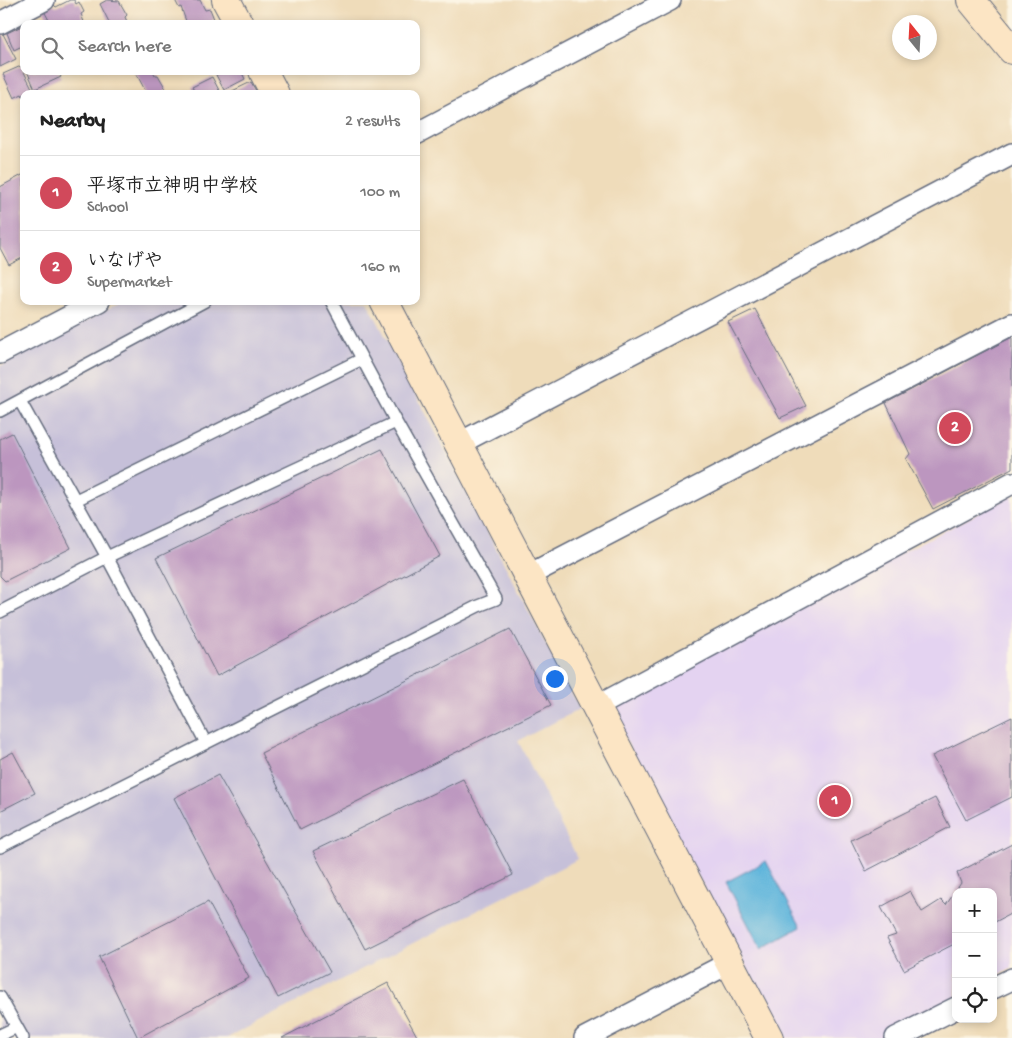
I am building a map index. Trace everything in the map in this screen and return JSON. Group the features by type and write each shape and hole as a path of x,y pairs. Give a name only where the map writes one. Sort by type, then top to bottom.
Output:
{"street":[{"path":"0,23 44,0"},
{"path":"226,0 236,20"},
{"path":"420,132 670,0"},
{"path":"971,0 1012,50"},
{"path":"265,75 273,90"},
{"path":"458,444 1012,154"},
{"path":"0,353 90,305"},
{"path":"386,305 769,1038"},
{"path":"527,576 1012,324"},
{"path":"596,707 1012,483"},
{"path":"586,1038 729,963"},
{"path":"997,986 1012,979"},
{"path":"896,1038 952,1010"}],"lane":[{"path":"0,411 198,305"},
{"path":"0,847 478,606 496,599 396,422 333,305"},
{"path":"76,500 362,359"},
{"path":"20,401 76,500 206,743"},
{"path":"0,612 107,557 396,422"},
{"path":"0,997 23,1038"},
{"path":"0,1035 16,1027"}],"shaded area":[{"path":"116,305 369,305 580,709 518,741 578,859 227,1038 0,1038 0,366"},
{"path":"1012,496 1012,968 997,976 997,888 952,888 952,1000 879,1038 784,1038 610,710 612,701"}],"water":[{"path":"766,861 801,927 761,949 726,882"}],"building":[{"path":"70,0 74,0 76,4 79,2 84,12 81,14 83,20 49,20 43,9 53,4 56,7"},
{"path":"107,0 119,1 127,15 125,17 126,20 108,20 100,4"},
{"path":"175,0 200,0 205,10 210,9 214,19 186,20 181,7 179,8"},
{"path":"20,27 20,47 14,50 7,33"},
{"path":"2,32 16,59 0,67 0,34"},
{"path":"20,66 20,75 26,75 33,90 20,90 20,95 14,98 3,74"},
{"path":"29,75 60,75 61,77 35,89"},
{"path":"137,75 158,75 166,89 165,90 145,90"},
{"path":"216,75 243,75 245,79 224,90"},
{"path":"212,77 219,90 194,90 192,87"},
{"path":"251,82 256,90 234,90"},
{"path":"20,176 20,259 9,265 0,248 0,187"},
{"path":"755,309 806,406 780,418 728,322"},
{"path":"1012,337 1012,468 933,509 906,459 910,454 886,403"},
{"path":"12,433 71,548 5,581 0,576 0,439"},
{"path":"382,449 440,556 217,676 156,558"},
{"path":"510,629 551,705 300,830 261,753"},
{"path":"1012,717 1012,797 966,820 932,756"},
{"path":"13,752 35,793 0,811 0,759"},
{"path":"218,775 330,972 278,998 174,798"},
{"path":"463,779 513,875 365,949 313,851"},
{"path":"935,798 950,827 866,871 851,840"},
{"path":"1012,844 1012,913 997,921 997,888 958,888 961,883 957,873"},
{"path":"910,891 922,912 941,900 946,905 952,896 952,945 904,970 887,938 896,935 881,907"},
{"path":"208,902 249,978 138,1038 99,957"},
{"path":"388,983 418,1038 282,1038"}],"place":[{"name":"いなげや","path":"955,428"},
{"name":"平塚市立神明中学校","path":"835,801"}]}
